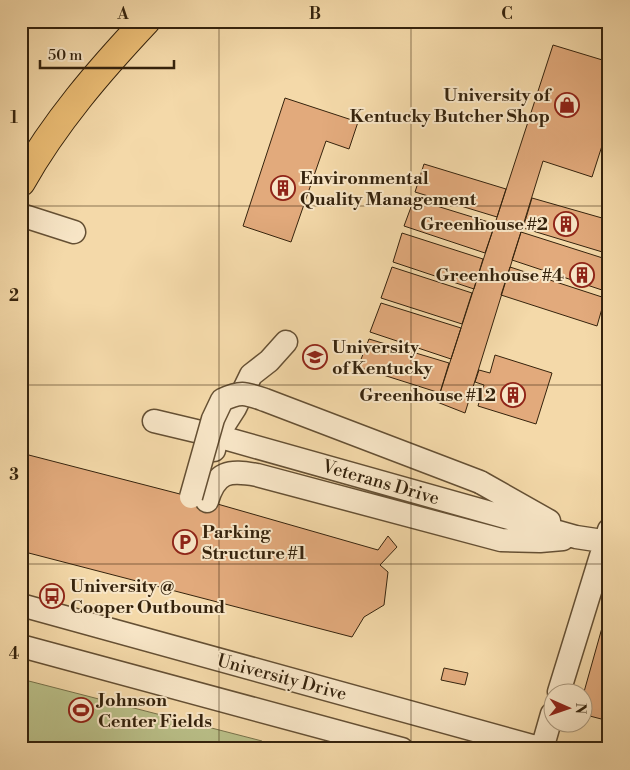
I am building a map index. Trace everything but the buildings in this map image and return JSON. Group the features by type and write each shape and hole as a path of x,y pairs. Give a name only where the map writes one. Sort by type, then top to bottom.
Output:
{"main road":[{"path":"21,182 55,127 95,76 146,21"}],"street":[{"path":"21,215 74,232"},
{"path":"199,499 217,436 243,394 251,375 286,342"},
{"path":"199,499 213,418 222,400 236,393 265,400 480,482 576,537"},
{"name":"Veterans Drive","path":"154,421 217,436 576,537 608,538"},
{"path":"199,499 211,489 215,482 228,473 240,472 501,540 540,541 576,537"},
{"path":"562,682 608,538"},
{"name":"University Drive","path":"21,605 506,744 542,749"},
{"path":"21,646 402,749"},
{"path":"542,749 547,732"}],"green space":[{"name":"Johnson Center Fields","path":"21,679 262,741 259,749 21,749"}],"place":[{"name":"University of Kentucky Butcher Shop","path":"567,105"},
{"name":"Environmental Quality Management","path":"283,188"},
{"name":"Greenhouse #2","path":"566,224"},
{"name":"Greenhouse #4","path":"582,275"},
{"name":"University of Kentucky","path":"315,357"},
{"name":"Greenhouse #12","path":"513,395"},
{"name":"Parking Structure #1","path":"185,542"},
{"name":"University @ Cooper Outbound","path":"52,596"},
{"name":"Johnson Center Fields","path":"81,710"}]}
